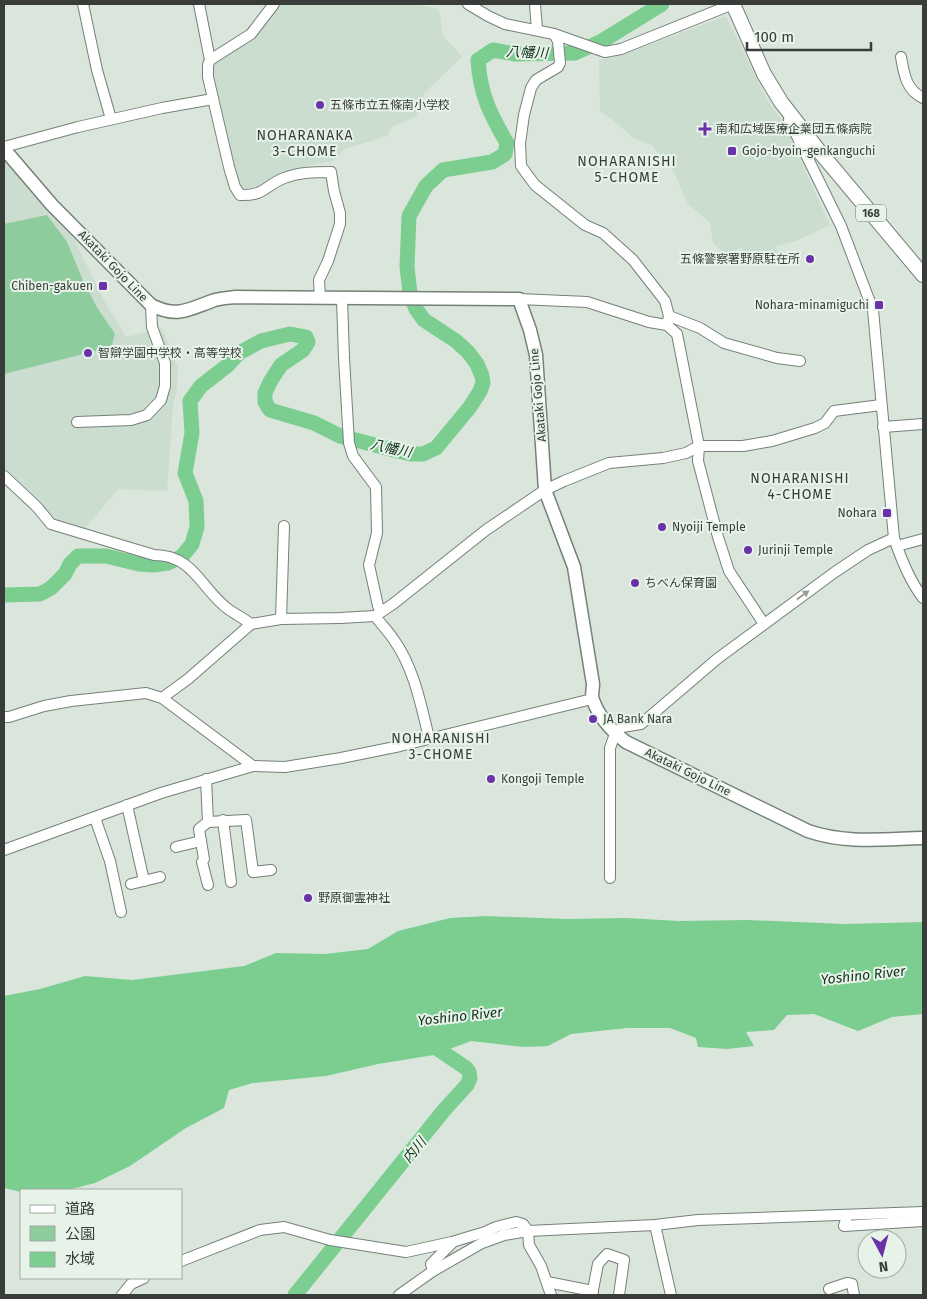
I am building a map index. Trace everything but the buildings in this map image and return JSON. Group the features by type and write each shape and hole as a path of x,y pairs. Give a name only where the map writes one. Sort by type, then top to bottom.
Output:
{"highway":[{"name":"168","path":"733,4 764,74 781,102 819,151 923,275"}],"main road":[{"name":"Akataki Gojo Line","path":"4,148 52,205 151,305 161,310 172,313 186,312 224,298 519,299 530,330 536,355 545,490 571,557 576,576 593,684 592,699 615,734 632,746 822,836 853,840 923,838"}],"street":[{"path":"83,4 97,70 111,119"},
{"path":"199,4 210,60 208,77 233,180 240,195 255,196 282,179 302,173 332,172 334,192 340,213 340,224 328,261 319,280 320,298"},
{"path":"210,60 251,34 274,4"},
{"path":"468,4 505,24 554,34 605,52 621,49 733,4"},
{"path":"535,4 537,30"},
{"path":"554,34 560,59 558,67 536,80 530,88 520,143 521,166 535,185 585,226 603,233 633,260 665,301 668,321 677,334 699,446 698,462 718,537 729,571 764,624"},
{"path":"901,57 905,81 917,95 923,98"},
{"path":"4,148 38,136 111,119 213,99"},
{"path":"781,102 841,226 873,310 895,542 911,579 923,598"},
{"path":"342,299 349,443 353,456 376,487 377,533 369,565 378,614 405,660 419,698 429,738"},
{"path":"519,299 587,302 650,322 668,321 700,328 724,343 777,358 800,361"},
{"path":"77,422 131,420 147,415 161,400 165,386 165,363 152,327 151,305"},
{"path":"162,698 188,679 251,624 280,619 340,618 378,614 422,582 486,530 545,490 609,463 671,456 686,453 699,446 743,446 772,441 815,428 825,423 834,411 881,405"},
{"path":"883,427 923,424"},
{"path":"4,476 37,507 51,524 154,555 168,555 195,571 210,591 228,609 240,615 251,624"},
{"path":"280,619 284,526"},
{"path":"610,878 610,748 615,734 622,727 641,724 717,659 868,550 895,542 923,539"},
{"path":"4,717 71,701 146,693 162,698 253,766"},
{"path":"4,850 161,793 253,766 285,767 341,758 400,746 592,699"},
{"path":"206,779 208,822"},
{"path":"127,805 144,881"},
{"path":"95,818 110,861 121,912"},
{"path":"223,820 231,882"},
{"path":"208,885 202,862 204,859 199,829 208,822 246,820 253,872 271,870"},
{"path":"176,847 201,841"},
{"path":"131,884 160,877"},
{"path":"399,1295 433,1271 482,1243 504,1235 528,1231 655,1225 698,1220 923,1212"},
{"path":"848,1216 844,1226 923,1221"},
{"path":"182,1261 260,1230 284,1227 330,1240 406,1252 452,1242 516,1222 523,1224 528,1231 530,1245 551,1295"},
{"path":"655,1225 671,1295"},
{"path":"433,1271 431,1264 452,1242"},
{"path":"547,1282 592,1293 598,1264 606,1254 624,1260 619,1295"},
{"path":"122,1295 131,1284 142,1279"},
{"path":"830,1289 847,1283 852,1284 854,1295"}],"shaded area":[{"name":"五條市立五條南小学校","path":"279,4 416,4 439,9 443,35 462,57 424,93 416,117 393,126 387,136 344,149 333,161 290,169 251,190 243,188 238,182 213,77 213,69 217,61 261,28"},
{"name":"南和広域医療企業団五條病院","path":"726,16 767,100 782,120 830,225 796,241 776,246 777,253 764,261 752,259 741,248 725,254 713,243 710,223 688,204 672,168 652,145 635,139 600,110 599,60 617,57"},
{"name":"智辯学園中学校・高等学校","path":"4,159 75,241 102,297 126,337 162,328 178,368 177,388 173,407 167,491 118,489 83,531 52,523 4,472"}],"green space":[{"path":"47,215 67,242 84,283 98,309 115,334 111,347 4,374 4,224"}],"water":[{"name":"Yoshino River","path":"486,916 567,919 626,918 679,921 747,920 845,924 923,922 923,1014 892,1017 858,1031 814,1014 787,1015 774,1030 746,1032 754,1046 727,1049 698,1047 696,1038 670,1028 627,1028 571,1034 548,1046 523,1047 471,1041 434,1055 378,1064 326,1076 253,1083 229,1090 224,1108 186,1128 130,1166 95,1183 72,1189 20,1189 20,1192 4,1188 4,996 40,989 85,976 132,980 244,966 276,953 325,954 368,949 398,931 450,918"}],"waterway":[{"name":"八幡川","path":"4,595 40,594 51,588 65,574 70,564 78,556 106,556 139,564 154,565 168,563 184,554 192,544 197,527 196,501 185,473 192,433 190,401 201,386 228,365 239,353 261,341 290,334 306,337 308,342 303,350 281,365 270,382 265,393 265,402 270,410 314,423 340,436 411,454 423,454 436,448 470,407 483,383 477,364 468,352 456,341 424,320 416,309 410,293 407,267 409,216 426,186 443,170 492,162 505,154 507,143 487,103 481,83 478,60 493,50 515,54 575,53 602,41 662,4"},
{"name":"内川","path":"295,1295 445,1109 467,1085 470,1078 466,1068 426,1041"}],"place":[{"name":"五條市立五條南小学校","path":"320,105"},
{"name":"南和広域医療企業団五條病院","path":"705,129"},
{"name":"Gojo-byoin-genkanguchi","path":"732,151"},
{"name":"五條警察署野原駐在所","path":"810,259"},
{"name":"Chiben-gakuen","path":"103,286"},
{"name":"Nohara-minamiguchi","path":"879,305"},
{"name":"智辯学園中学校・高等学校","path":"88,353"},
{"name":"Nohara","path":"887,513"},
{"name":"Nyoiji Temple","path":"662,527"},
{"name":"Jurinji Temple","path":"748,550"},
{"name":"ちべん保育園","path":"635,583"},
{"name":"JA Bank Nara","path":"593,719"},
{"name":"Kongoji Temple","path":"491,779"},
{"name":"野原御霊神社","path":"308,898"}],"district":[{"name":"NOHARANAKA 3-CHOME","path":"305,144"},
{"name":"NOHARANISHI 5-CHOME","path":"627,170"},
{"name":"NOHARANISHI 4-CHOME","path":"800,486"},
{"name":"NOHARANISHI 3-CHOME","path":"441,746"}]}
